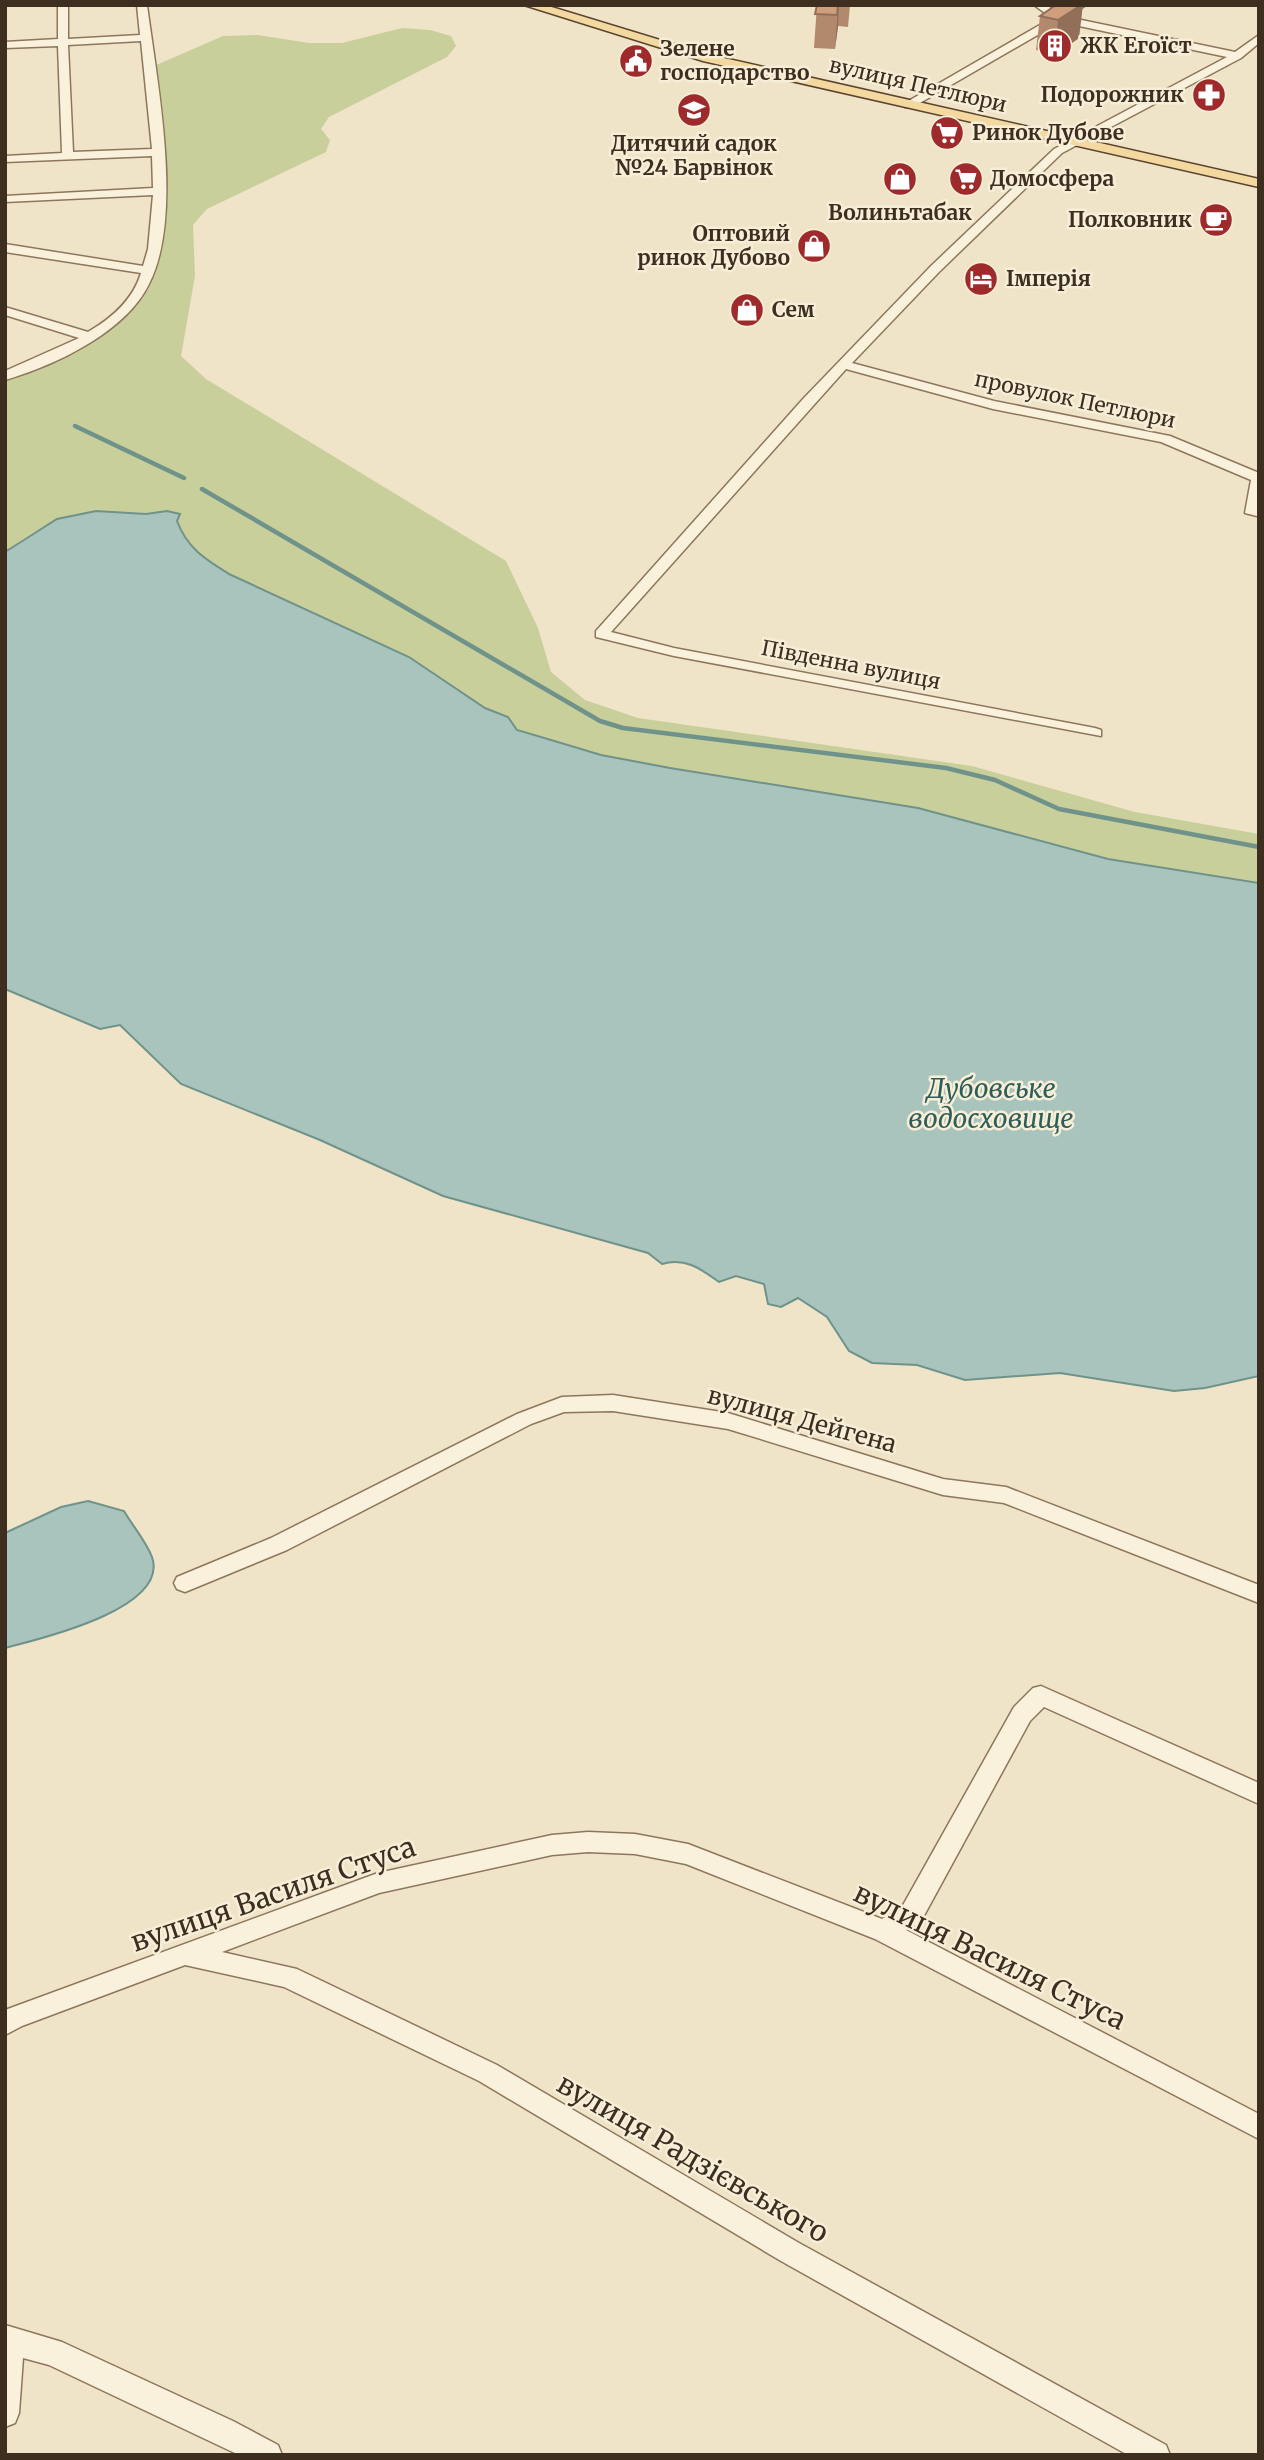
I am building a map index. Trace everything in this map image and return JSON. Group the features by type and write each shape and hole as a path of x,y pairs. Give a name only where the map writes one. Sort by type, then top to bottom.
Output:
{"main road":[{"name":"вулиця Петлюри","path":"530,5 643,41 909,105 1259,183"}],"street":[{"path":"64,5 68,156"},
{"path":"5,376 87,337 127,310 140,293 153,260 160,191 142,5"},
{"path":"1039,5 1059,18 1084,26 1237,56"},
{"path":"909,105 1081,5"},
{"path":"5,45 146,38"},
{"path":"845,365 974,231 1058,151 1237,56 1259,38"},
{"path":"5,159 157,152"},
{"path":"5,199 160,191"},
{"path":"5,248 148,270"},
{"path":"5,311 87,337"},
{"name":"провулок Петлюри","path":"845,365 993,405 1165,439 1258,478 1252,513"},
{"name":"Південна вулиця","path":"845,365 601,634 674,652 1095,733"},
{"name":"вулиця Дейгена","path":"184,1583 279,1544 524,1419 562,1405 612,1403 728,1422 943,1487 1006,1496 1259,1594"},
{"path":"884,1931 911,1915 1022,1714 1041,1695 1259,1794"},
{"name":"вулиця Василя Стуса","path":"5,2024 13,2018 378,1883 520,1851 588,1842 635,1844 688,1854 884,1931 1259,2127"},
{"name":"вулиця Радзієвського","path":"183,1954 288,1977 488,2073 790,2252 1156,2455"},
{"path":"5,2413 8,2340 52,2352 268,2455"}],"green space":[{"path":"402,28 430,30 451,36 456,46 447,57 329,117 321,129 330,140 326,152 207,209 193,225 195,276 181,356 206,379 506,561 538,628 551,672 585,700 638,718 972,766 1135,812 1259,834 1259,883 1108,859 918,808 601,755 517,730 508,717 485,708 409,657 220,569 186,539 177,521 180,514 85,514 38,530 5,552 5,377 90,342 120,322 150,287 160,258 165,227 165,159 154,66 223,36 258,35 309,43 342,43"}],"water":[{"name":"Дубовське водосховище","path":"96,511 146,514 167,511 180,514 177,521 186,539 220,569 409,657 485,708 508,717 517,730 601,755 918,808 1108,859 1259,883 1259,1376 1205,1388 1174,1391 1060,1373 965,1380 917,1365 872,1363 849,1351 827,1317 798,1298 781,1307 768,1304 764,1284 736,1276 719,1282 685,1263 662,1264 648,1253 443,1196 320,1140 181,1084 120,1025 100,1029 5,989 5,552 57,519"},
{"path":"88,1501 124,1511 152,1557 152,1575 141,1592 98,1619 5,1648 5,1533 61,1507"}],"building":[{"path":"817,5 838,5 837,15 815,14"},
{"path":"1056,5 1081,5 1058,20 1040,16"}],"waterway":[{"path":"75,426 184,478"},
{"path":"202,489 600,721 623,728 946,768 995,780 1059,809 1259,847"}],"place":[{"name":"ЖК Егоїст","path":"1055,46"},
{"name":"Зелене господарство","path":"636,61"},
{"name":"Подорожник","path":"1209,95"},
{"name":"Дитячий садок №24 Барвінок","path":"694,110"},
{"name":"Ринок Дубове","path":"947,133"},
{"name":"Волиньтабак","path":"900,179"},
{"name":"Домосфера","path":"966,179"},
{"name":"Полковник","path":"1216,220"},
{"name":"Оптовий ринок Дубово","path":"814,246"},
{"name":"Імперія","path":"981,279"},
{"name":"Сем","path":"747,310"}]}
